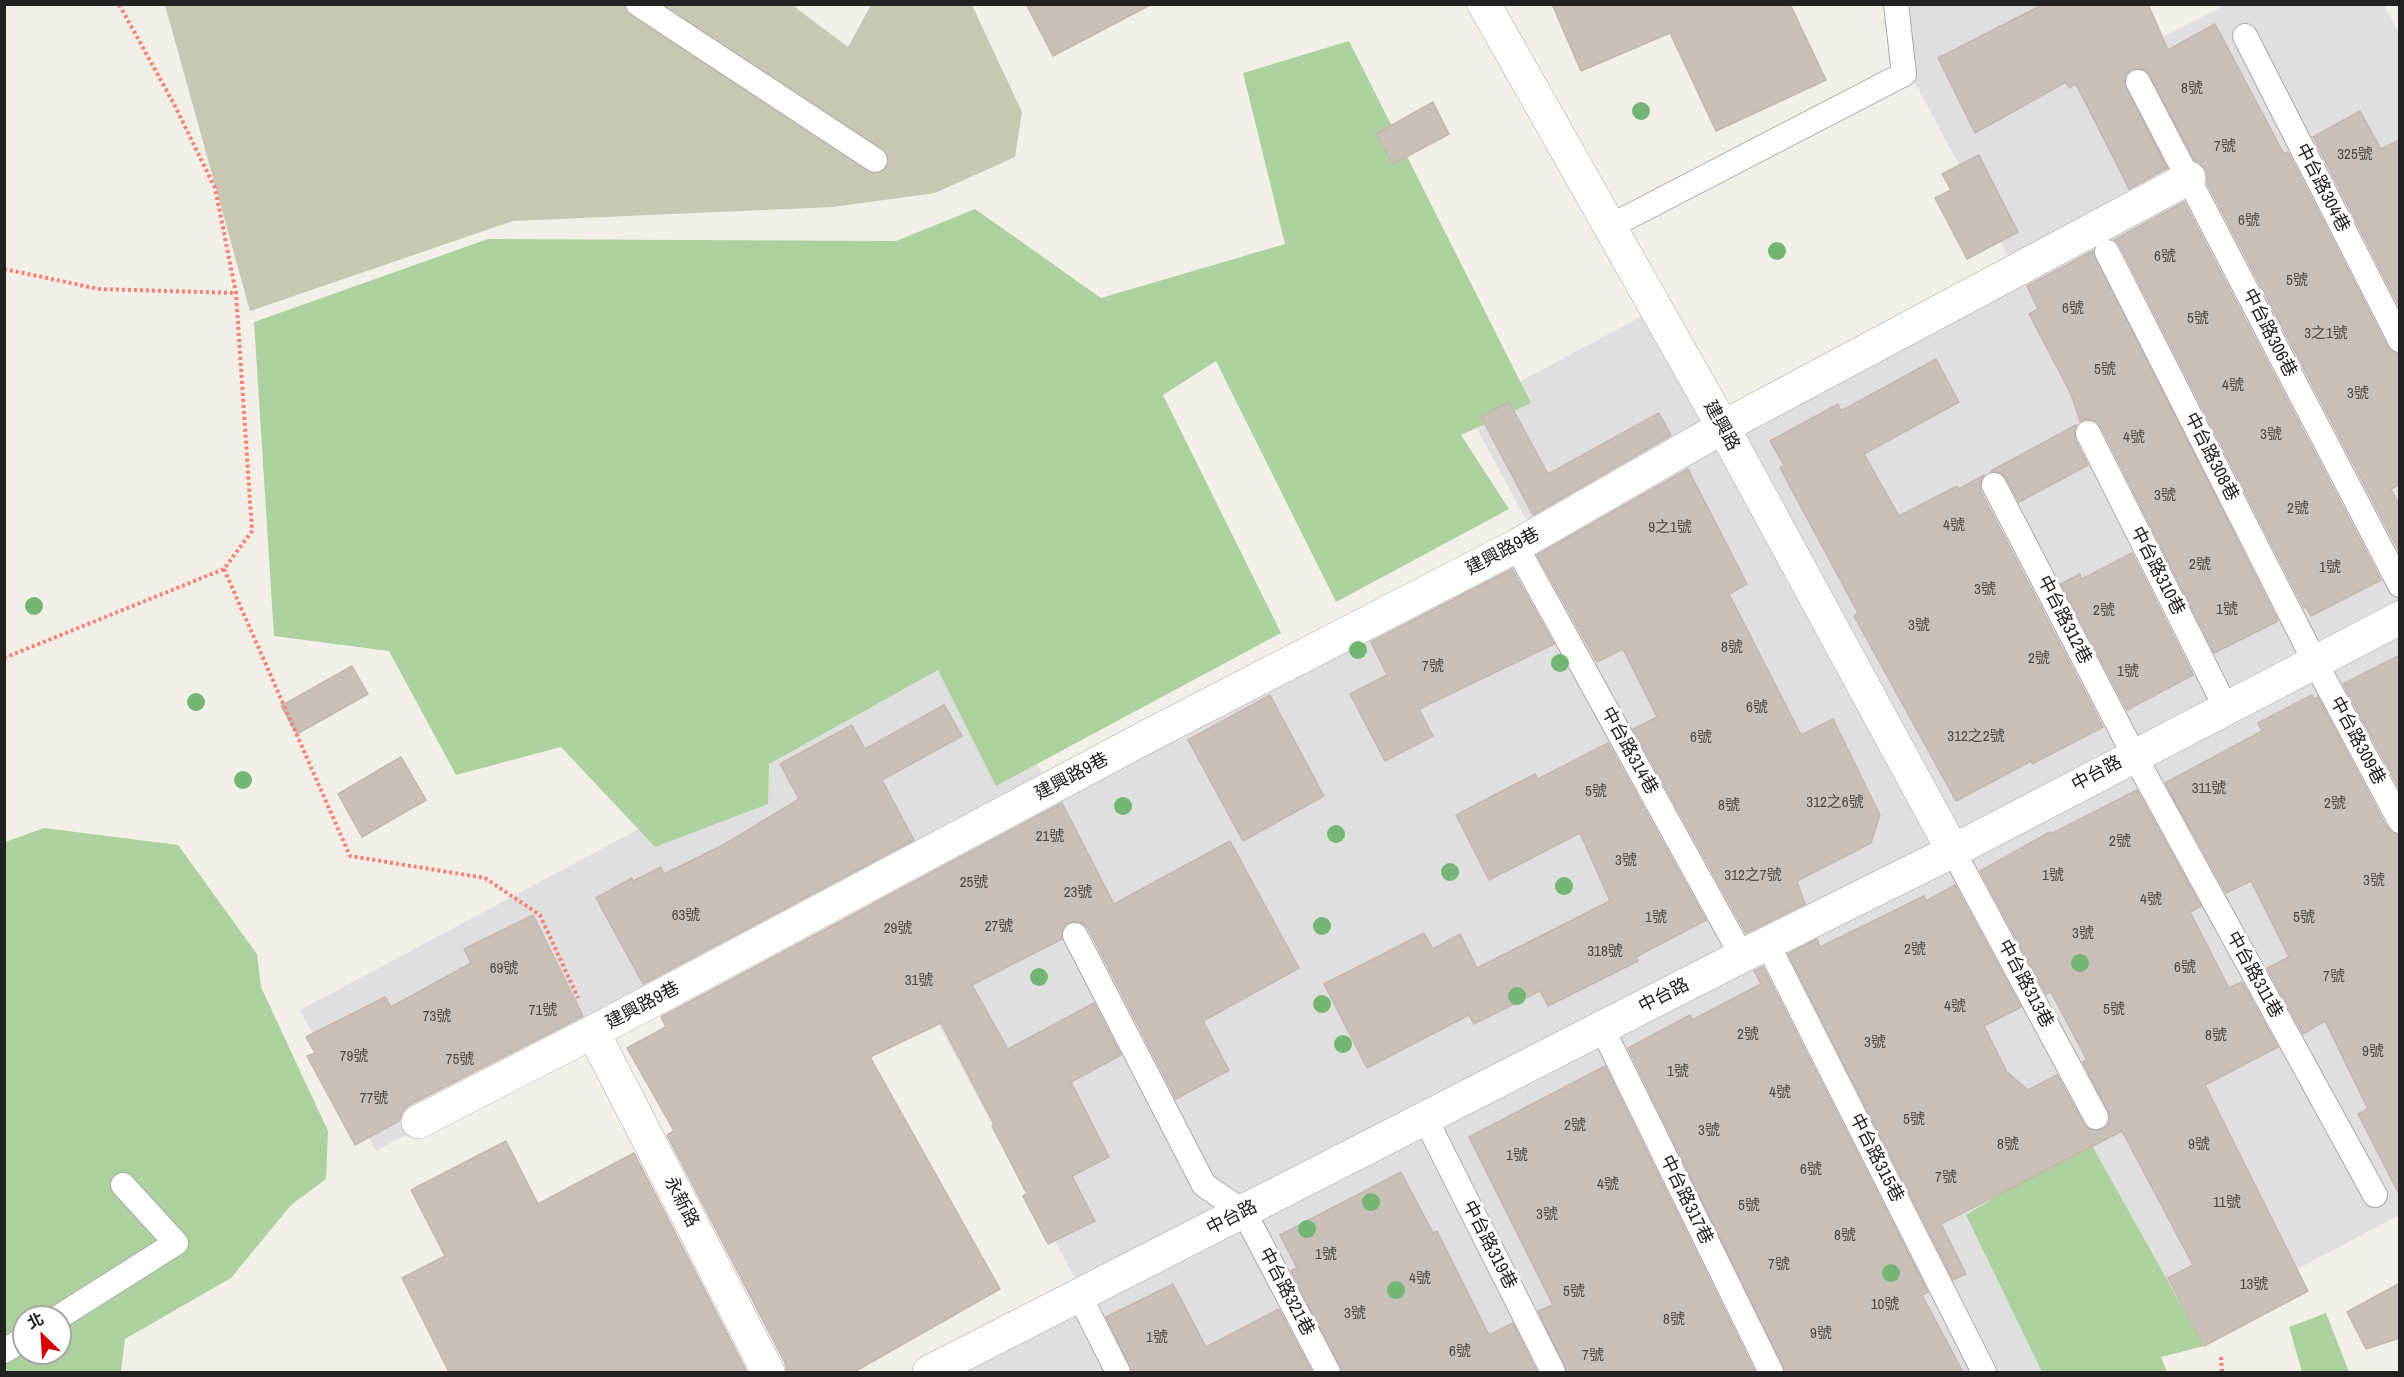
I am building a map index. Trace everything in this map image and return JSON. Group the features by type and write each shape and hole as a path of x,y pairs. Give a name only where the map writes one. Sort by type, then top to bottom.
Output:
{"street":[{"name":"建興路","path":"1484,4 1723,428 1953,851"},
{"name":"建興路9巷","path":"418,1122 593,1032 1148,736 1516,546 1723,428 2189,178"},
{"name":"中台路","path":"929,1372 1755,949 1953,851 2400,618"},
{"name":"永新路","path":"593,1032 768,1372"}],"lane":[{"path":"638,4 875,160"},
{"path":"1609,227 1904,74 1896,4"},
{"name":"中台路304巷","path":"2245,36 2400,340"},
{"name":"中台路306巷","path":"2138,82 2400,585"},
{"name":"中台路308巷","path":"2106,252 2315,662"},
{"name":"中台路310巷","path":"2088,433 2226,708"},
{"name":"中台路312巷","path":"1994,485 2134,755"},
{"name":"中台路314巷","path":"1516,546 1755,949"},
{"name":"中台路309巷","path":"2315,662 2400,820"},
{"name":"中台路311巷","path":"2134,755 2375,1195"},
{"name":"中台路313巷","path":"1953,851 2096,1116"},
{"path":"1075,935 1204,1185 1244,1212"},
{"name":"中台路315巷","path":"1755,949 1984,1372"},
{"name":"中台路317巷","path":"1602,1028 1771,1372"},
{"name":"中台路319巷","path":"1425,1118 1553,1372"},
{"path":"72,1308 176,1243 123,1185"},
{"name":"中台路321巷","path":"1244,1212 1328,1372"},
{"path":"1079,1295 1118,1372"}],"path":[{"path":"4,658 224,569 252,531 236,293 215,188 175,106 119,4"},
{"path":"4,269 99,290 236,293"},
{"path":"224,569 350,856 485,878 540,915 593,1032"},
{"path":"2221,1357 2222,1372"}],"shaded area":[{"path":"165,5 792,5 848,47 871,5 972,5 1022,112 1015,157 935,193 833,207 513,221 250,311"},
{"path":"1913,5 2135,5 2155,41 2225,5 2384,5 2399,34 2399,1215 2105,1372 944,1372 1085,1297 866,890 376,1151 300,1010 976,649 1050,788 1532,531 1467,410 1670,301 1739,430 2020,279 1882,21"}],"green space":[{"path":"1349,41 1531,403 1461,435 1509,509 1336,602 1216,361 1163,395 1281,633 996,786 938,670 769,764 768,804 655,847 561,747 456,775 389,651 274,636 254,322 488,239 896,241 975,209 1101,298 1285,244 1243,73"},
{"path":"44,828 178,845 257,954 261,987 328,1131 326,1179 291,1205 231,1278 125,1339 121,1371 5,1372 5,842"},
{"path":"2089,1140 2204,1346 2161,1357 2167,1372 2042,1372 1966,1215"},
{"path":"2326,1313 2349,1372 2302,1372 2289,1327"}],"building":[{"path":"1026,4 1152,4 1053,56"},
{"path":"1552,4 1790,4 1826,80 1716,131 1670,33 1581,71"},
{"path":"2044,4 2148,4 2168,50 2215,24 2284,154 2288,152 2387,346 2400,354 2400,484 2391,489 2400,507 2400,553 2207,183 2206,170 2195,161 2146,70 2132,69 2126,74 2124,82 2167,168 2129,189 2076,84 2069,88 2066,82 1975,133 1938,58"},
{"path":"1433,102 1449,134 1393,164 1376,134"},
{"path":"2360,111 2381,149 2400,140 2400,308 2313,137"},
{"path":"1979,155 2018,232 1967,259 1935,198 1951,190 1942,174"},
{"path":"2184,202 2381,580 2311,616 2306,607 2304,608 2120,246 2114,240"},
{"path":"2093,251 2278,621 2214,653 2101,427 2089,419 2080,421 2071,394 2029,314 2038,309 2027,286"},
{"path":"1936,359 1959,402 1864,454 1899,516 1957,486 1959,489 1984,475 1980,484 1981,492 2103,727 2032,764 2031,761 1956,801 1854,616 1858,613 1780,468 1784,465 1770,441 1838,404 1841,411"},
{"path":"1509,402 1548,474 1659,413 1671,435 1533,515 1481,417"},
{"path":"2076,425 2075,439 2088,465 2019,502 2006,478 2001,473 1991,471"},
{"path":"1688,469 1747,584 1729,594 1801,735 1833,719 1880,815 1871,843 1797,881 1805,904 1746,933 1633,729 1657,717 1623,649 1597,662 1537,555"},
{"path":"2132,553 2193,675 2127,710 2061,584 2080,574 2082,579"},
{"path":"1512,569 1554,644 1419,709 1433,736 1385,761 1350,694 1387,675 1371,642"},
{"path":"2400,655 2400,790 2343,684"},
{"path":"352,666 368,694 297,734 281,706"},
{"path":"1270,695 1324,796 1243,841 1188,740"},
{"path":"2312,695 2314,699 2318,697 2387,828 2400,835 2400,1196 2358,1114 2368,1109 2325,1021 2303,1034 2267,968 2289,957 2251,881 2226,893 2165,783 2262,731 2258,723"},
{"path":"944,705 962,736 882,780 914,840 643,984 596,898 632,878 633,881 661,867 664,874 725,844 799,799 780,764 852,725 865,749"},
{"path":"1608,743 1706,920 1636,957 1638,961 1548,1006 1540,991 1474,1024 1469,1015 1367,1068 1324,984 1424,933 1433,949 1460,934 1477,968 1610,901 1580,833 1489,880 1456,815 1535,774 1538,779"},
{"path":"401,757 426,800 362,837 338,794"},
{"path":"2137,790 2201,906 2190,912 2229,988 2242,982 2278,1047 2205,1085 2308,1291 2204,1346 2168,1278 2193,1265 2122,1131 1941,1224 1966,1274 1953,1280 1788,954 1817,939 1820,947 1924,896 1926,901 1955,885 2021,1007 1984,1026 2007,1072 2028,1090 2057,1075 2084,1124 2089,1129 2102,1130 2108,1125 2110,1117 2083,1062 2087,1060 2051,992 2046,994 1980,871 2050,832 2051,834"},
{"path":"1062,803 1114,904 1230,841 1299,968 1203,1021 1229,1070 1176,1099 1088,928 1082,923 1068,923 1063,928 1062,939 972,985 1008,1049 1094,1003 1121,1055 1071,1082 1109,1157 1072,1176 1095,1221 1048,1244 1023,1196 1027,1194 992,1126 994,1124 941,1023 870,1057 1000,1289 854,1372 787,1372 785,1363 667,1135 674,1131 627,1048 666,1027 661,1017"},
{"path":"533,915 583,1016 409,1105 403,1111 399,1121 355,1145 307,1056 315,1053 306,1037 385,997 391,1007 471,963 464,949"},
{"path":"1763,967 1928,1292 1922,1295 1963,1372 1785,1372 1628,1048 1690,1015 1692,1020 1761,984 1754,971"},
{"path":"1605,1066 1755,1372 1567,1372 1538,1311 1553,1305 1469,1137"},
{"path":"506,1141 538,1204 634,1153 747,1372 449,1372 402,1278 445,1256 411,1190"},
{"path":"1401,1172 1433,1233 1437,1231 1489,1335 1513,1323 1537,1372 1342,1372 1291,1271 1297,1268 1280,1235"},
{"path":"2400,1283 2400,1338 2366,1349 2347,1312"},
{"path":"1173,1284 1206,1347 1279,1309 1312,1372 1132,1372 1106,1317"}]}
